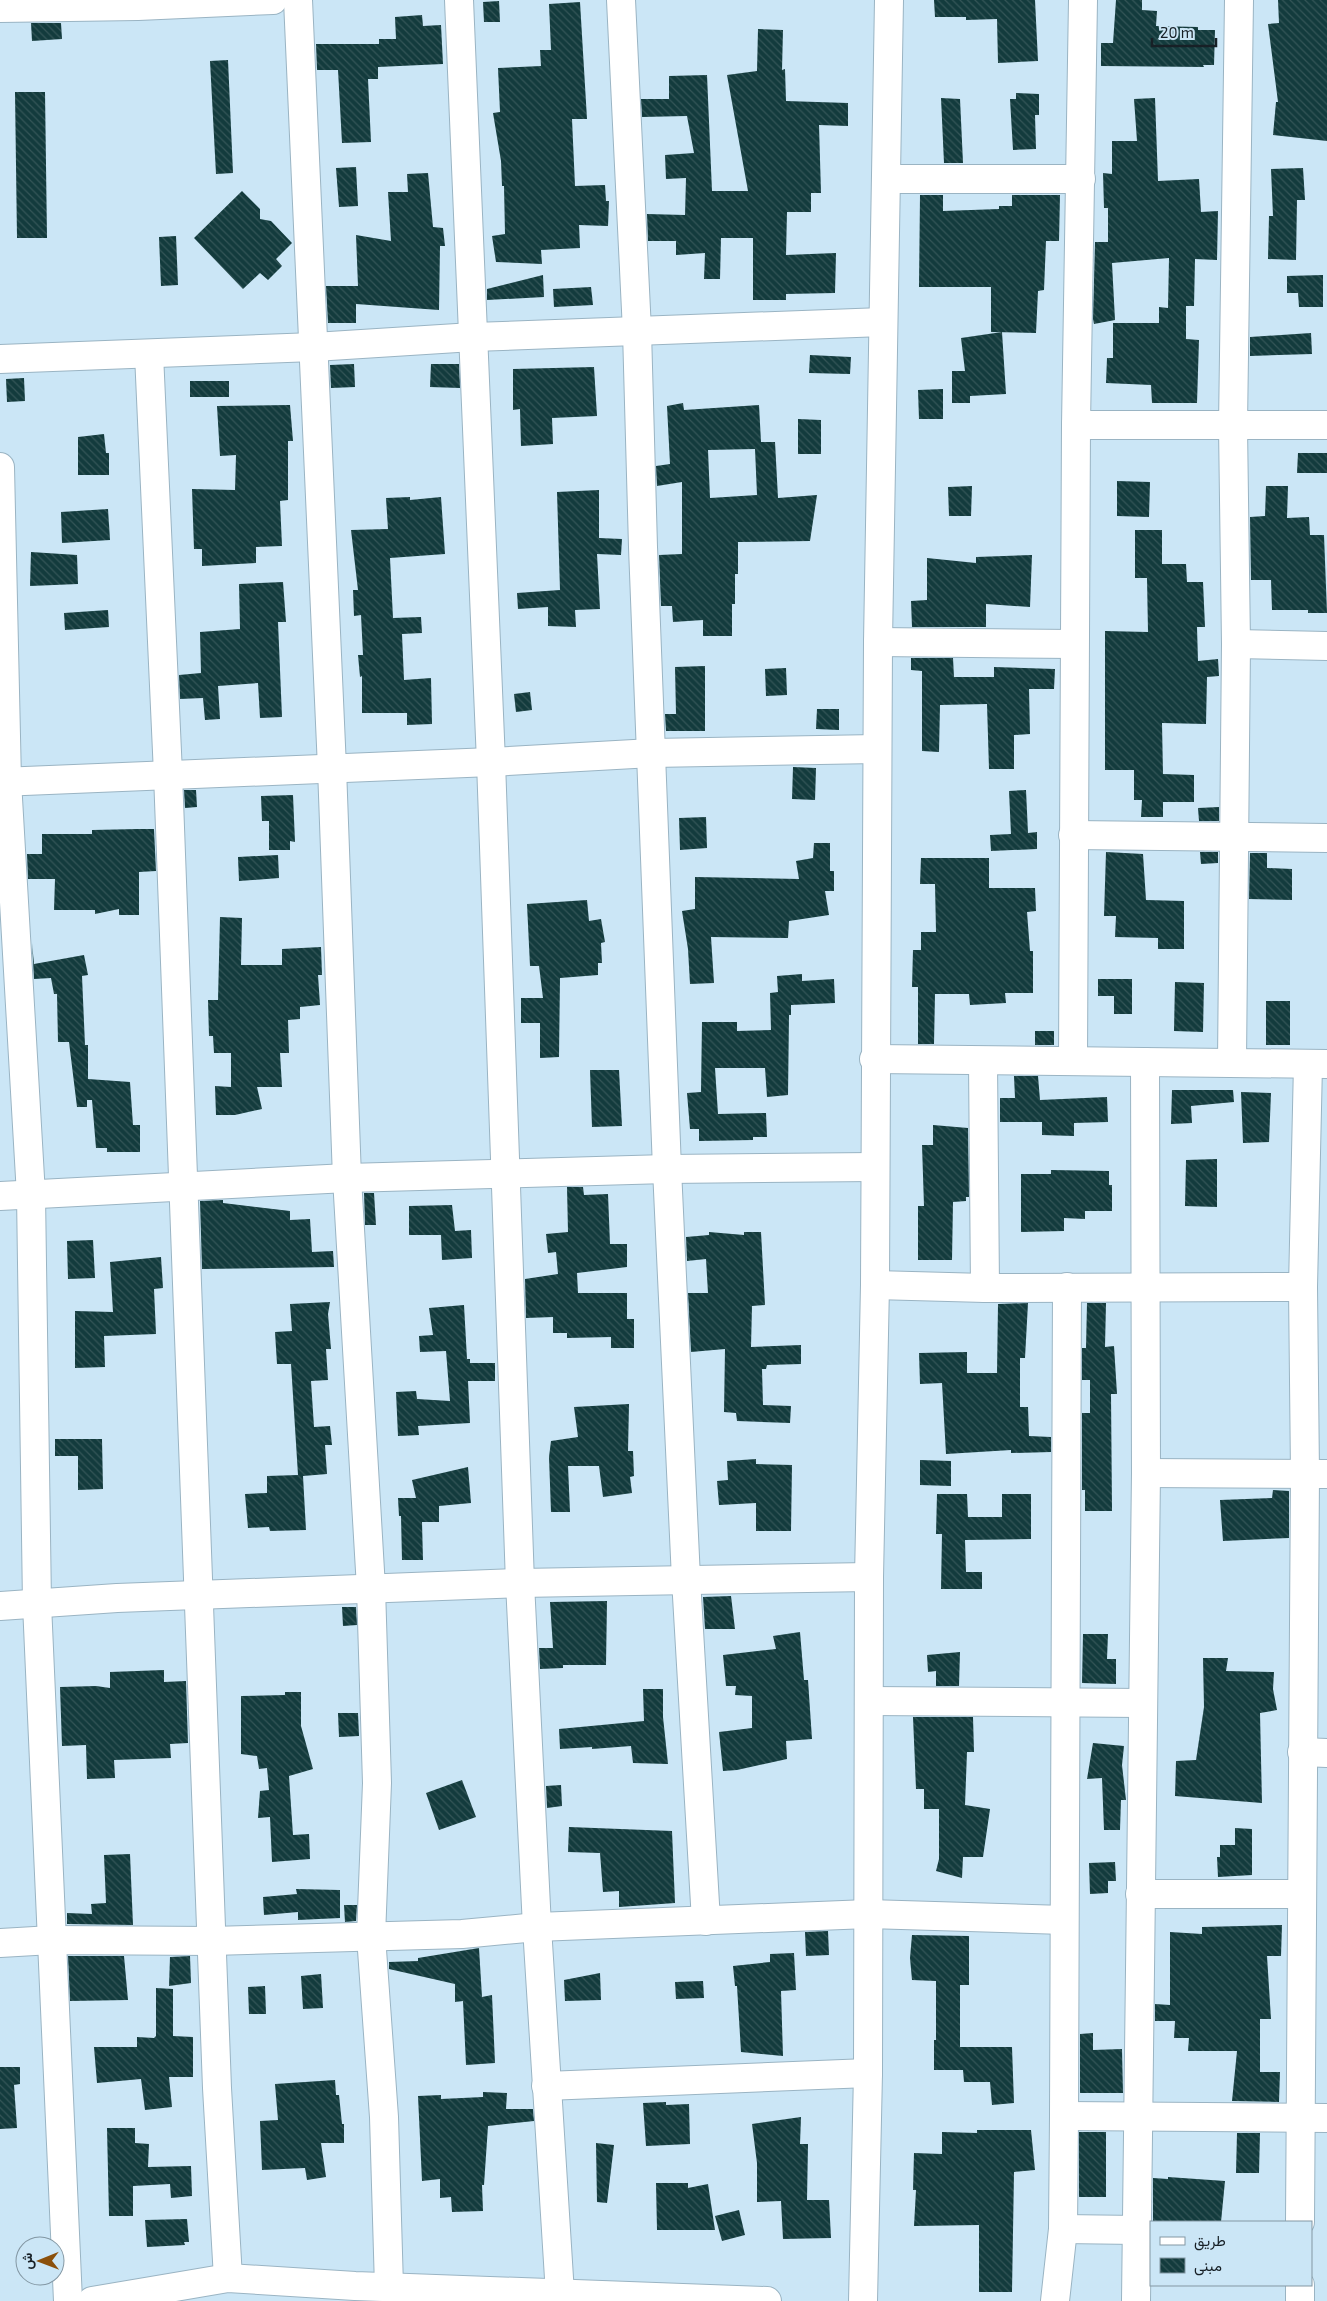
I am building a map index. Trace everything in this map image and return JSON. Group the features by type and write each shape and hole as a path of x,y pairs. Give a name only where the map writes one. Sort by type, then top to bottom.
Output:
{"street":[{"path":"0,8 273,0"},
{"path":"298,0 332,768 347,1178 371,1588 377,1783 371,1936 384,2117 389,2287"},
{"path":"459,0 491,762 520,1583 537,1927 560,2294"},
{"path":"621,0 637,330 643,548 667,1169 686,1579 706,1921"},
{"path":"863,2301 868,2073 869,1577 875,1285 874,1059 878,642 889,0"},
{"path":"1073,1061 1076,425 1083,0"},
{"path":"1232,1062 1236,644 1233,426 1239,0"},
{"path":"887,179 1081,179"},
{"path":"0,360 314,347 473,337 883,322"},
{"path":"149,354 168,774 217,2088 228,2278"},
{"path":"1076,425 1327,425"},
{"path":"0,467 4,782 31,1195 37,1604 68,2301"},
{"path":"878,642 1074,644"},
{"path":"1236,644 1327,646"},
{"path":"4,782 491,762 652,753 877,749"},
{"path":"1073,835 1327,838"},
{"path":"874,1059 1317,1064 1303,1287 1316,1474 1314,1752 1301,1894 1314,2118 1300,2221"},
{"path":"983,1061 985,1288"},
{"path":"1136,2301 1146,1472 1145,1062"},
{"path":"0,1196 347,1178 667,1169 874,1167"},
{"path":"875,1285 985,1288 1303,1287"},
{"path":"1055,2301 1062,2229 1064,2116 1067,1287"},
{"path":"1146,1472 1316,1474"},
{"path":"0,1606 117,1598 520,1583 869,1577"},
{"path":"869,1700 1142,1703"},
{"path":"1140,1894 1301,1894"},
{"path":"0,1943 52,1940 212,1941 462,1934 537,1927 868,1914 1064,1920"},
{"path":"546,2086 868,2073"},
{"path":"1064,2116 1314,2118"},
{"path":"1062,2229 1137,2230"},
{"path":"92,2301 228,2278 355,2294 389,2287 767,2301"},
{"path":"1300,2286 1300,2301"}],"building":[{"path":"934,0 1035,0 1038,61 998,63 997,19 966,20 966,17 935,17"},
{"path":"1116,0 1142,0 1142,10 1157,11 1156,26 1198,27 1198,30 1215,30 1214,65 1203,65 1204,67 1101,66 1101,43 1113,43"},
{"path":"1278,0 1327,0 1327,141 1273,135 1276,102 1278,102 1268,24 1279,23"},
{"path":"499,1 500,22 484,22 483,2"},
{"path":"580,2 587,119 572,119 575,186 605,185 606,201 609,201 608,226 579,225 580,248 541,250 542,264 496,262 492,236 505,234 504,186 502,186 501,161 493,113 500,112 498,68 541,66 540,50 551,50 549,4"},
{"path":"422,15 423,26 441,25 443,64 378,67 378,79 368,79 371,142 342,143 338,70 317,70 316,44 379,44 379,39 396,39 395,17"},
{"path":"31,23 61,23 62,39 32,41"},
{"path":"758,29 783,30 782,70 785,69 786,101 848,103 848,126 819,125 821,193 811,193 811,212 787,212 786,255 836,253 835,293 786,294 786,300 753,300 753,238 721,238 720,279 704,279 705,253 676,255 676,241 648,241 647,214 685,215 686,178 666,179 665,155 694,153 687,116 642,117 641,99 669,99 669,76 707,75 712,191 748,191 727,75 757,71"},
{"path":"228,60 233,173 216,174 210,61"},
{"path":"15,92 45,92 47,238 17,238"},
{"path":"1016,93 1039,94 1039,115 1035,115 1036,149 1013,150 1010,99 1016,99"},
{"path":"941,98 960,99 963,163 944,163"},
{"path":"1155,98 1158,181 1199,179 1201,212 1218,211 1217,260 1195,259 1194,306 1186,306 1186,339 1199,340 1197,403 1152,403 1151,385 1106,383 1107,358 1113,358 1113,323 1159,323 1159,307 1168,308 1169,258 1112,263 1115,320 1094,324 1093,319 1095,242 1108,242 1108,208 1104,208 1103,173 1112,174 1112,141 1137,141 1134,99"},
{"path":"356,167 358,206 339,207 336,168"},
{"path":"1303,168 1305,200 1297,200 1296,260 1268,259 1269,216 1273,216 1271,169"},
{"path":"428,173 433,227 443,228 445,246 440,246 439,310 356,304 356,323 328,323 326,286 358,286 356,235 391,241 388,192 408,192 407,174"},
{"path":"242,191 260,209 260,219 271,221 292,243 276,259 282,266 268,280 260,273 243,289 194,238"},
{"path":"920,195 943,195 943,211 999,209 999,206 1012,206 1012,195 1060,195 1059,241 1046,241 1044,290 1038,291 1036,333 991,332 991,287 919,287"},
{"path":"176,236 178,285 161,286 159,237"},
{"path":"543,275 544,297 487,300 487,289"},
{"path":"1323,275 1323,307 1299,307 1298,293 1287,293 1287,276"},
{"path":"591,287 593,305 554,307 553,289"},
{"path":"1002,332 1006,394 970,396 970,403 952,403 952,371 965,371 961,338"},
{"path":"1311,333 1312,354 1250,356 1250,337"},
{"path":"810,355 851,357 850,374 809,373"},
{"path":"354,364 355,387 331,388 330,365"},
{"path":"431,364 459,364 460,388 430,387"},
{"path":"594,367 597,416 552,418 553,444 521,446 520,409 513,410 513,369"},
{"path":"24,378 25,401 7,402 6,379"},
{"path":"190,381 229,381 229,397 190,397"},
{"path":"943,389 943,419 919,419 918,390"},
{"path":"683,403 684,410 759,405 761,442 775,442 778,498 817,495 810,541 738,542 738,574 735,574 735,604 732,604 732,636 703,636 703,620 673,622 672,606 661,606 659,555 682,554 682,482 657,486 656,466 670,464 667,406","holes":["755,449 757,495 710,498 708,450"]},
{"path":"290,405 293,441 288,441 288,500 280,501 282,546 256,547 256,563 202,566 202,549 194,549 192,489 235,490 236,455 220,456 217,406"},
{"path":"798,419 821,420 821,454 798,454"},
{"path":"104,434 106,453 109,453 109,475 78,475 78,437"},
{"path":"1298,453 1327,453 1327,473 1297,473"},
{"path":"1117,481 1150,482 1149,517 1117,516"},
{"path":"972,486 971,516 949,516 948,487"},
{"path":"1266,486 1288,486 1287,518 1309,517 1310,535 1324,535 1327,613 1308,613 1308,610 1272,610 1271,580 1251,580 1250,517 1265,516"},
{"path":"599,490 599,538 622,539 621,555 597,554 600,609 575,610 576,627 548,626 548,607 518,609 517,593 560,590 557,492"},
{"path":"410,497 410,500 441,497 445,554 390,558 393,618 421,617 422,633 402,634 404,680 431,678 432,724 407,725 407,713 362,713 362,676 360,677 358,655 363,655 361,615 354,616 353,590 358,590 351,530 388,529 386,498"},
{"path":"108,509 110,540 62,543 61,512"},
{"path":"1135,530 1162,530 1162,564 1186,564 1187,582 1203,582 1205,627 1197,627 1198,661 1218,659 1219,676 1207,677 1206,724 1162,723 1163,774 1194,775 1194,802 1163,802 1163,817 1141,817 1142,800 1134,800 1134,770 1105,770 1105,631 1148,632 1147,578 1135,578"},
{"path":"31,552 77,555 78,584 30,586"},
{"path":"1032,555 1030,607 986,604 986,627 912,627 911,601 927,600 927,558 976,563 976,557"},
{"path":"283,582 286,622 278,622 282,717 260,718 258,683 218,686 220,719 205,720 203,698 180,699 179,675 201,673 200,632 240,629 239,584"},
{"path":"108,610 109,627 65,630 64,613"},
{"path":"911,658 953,658 954,677 994,677 994,667 1055,669 1054,689 1029,689 1030,734 1014,735 1014,769 989,769 987,704 940,705 939,752 922,751 922,671 911,670"},
{"path":"705,666 705,731 666,731 665,714 676,714 675,667"},
{"path":"786,668 787,695 766,696 765,669"},
{"path":"530,692 532,710 516,712 514,694"},
{"path":"817,709 839,709 839,730 816,729"},
{"path":"793,767 816,768 815,800 792,799"},
{"path":"184,790 196,790 197,807 185,808"},
{"path":"1026,790 1028,833 1037,832 1037,849 991,851 990,835 1011,834 1009,791"},
{"path":"293,795 295,842 290,841 290,850 269,850 269,821 262,821 261,796"},
{"path":"1219,807 1219,821 1199,821 1198,808"},
{"path":"706,817 707,848 680,850 679,818"},
{"path":"154,829 156,871 139,872 139,915 119,915 119,909 95,914 95,910 54,910 55,879 28,879 27,854 42,854 42,834 92,834 92,830"},
{"path":"814,843 830,843 830,871 834,871 834,891 825,891 829,915 789,921 788,938 711,937 714,983 690,984 688,949 682,911 695,909 695,877 799,879 796,861 813,858"},
{"path":"1106,852 1143,854 1146,900 1184,901 1184,949 1158,949 1158,938 1115,937 1116,916 1104,916"},
{"path":"1200,852 1218,852 1218,863 1201,864"},
{"path":"1250,853 1267,853 1267,868 1292,869 1292,900 1249,899"},
{"path":"278,855 279,878 239,881 238,857"},
{"path":"921,858 989,858 989,888 1035,888 1036,911 1027,912 1030,951 1033,951 1033,993 1005,993 1006,1003 970,1005 969,994 935,994 934,1044 918,1044 918,987 912,987 913,950 921,950 921,932 936,932 935,884 920,884"},
{"path":"587,900 589,921 601,919 605,942 601,943 602,963 598,963 598,975 560,978 559,1057 540,1058 540,1023 521,1023 521,998 543,998 539,966 530,966 527,904"},
{"path":"220,917 242,918 241,965 282,965 282,949 321,947 322,975 318,975 320,1005 300,1007 300,1019 288,1020 289,1053 280,1053 282,1087 257,1087 262,1109 235,1115 216,1115 215,1086 231,1087 231,1053 214,1053 213,1036 209,1036 208,1000 218,1000"},
{"path":"32,943 34,964 84,955 88,975 82,976 85,1045 88,1045 88,1079 130,1082 133,1125 140,1125 140,1152 107,1152 107,1148 96,1148 92,1100 87,1100 87,1107 77,1107 69,1042 58,1042 57,994 54,994 51,978 34,979"},
{"path":"802,974 802,981 834,979 835,1003 791,1005 791,1015 789,1015 788,1095 767,1097 765,1068 715,1068 718,1114 766,1113 767,1137 753,1137 753,1140 699,1141 699,1129 690,1129 687,1093 701,1092 702,1022 737,1022 737,1031 771,1030 770,993 778,992 777,976"},
{"path":"1098,979 1132,979 1132,1014 1114,1014 1114,996 1098,996"},
{"path":"1175,982 1204,983 1203,1032 1174,1031"},
{"path":"1266,1001 1290,1001 1290,1045 1266,1045"},
{"path":"1035,1031 1054,1031 1054,1045 1035,1045"},
{"path":"590,1070 619,1070 622,1126 592,1127"},
{"path":"1014,1076 1038,1076 1040,1100 1107,1097 1108,1122 1074,1123 1074,1136 1042,1135 1042,1122 1000,1122 1000,1098 1015,1098"},
{"path":"1172,1090 1233,1090 1234,1102 1191,1106 1192,1123 1171,1124"},
{"path":"1241,1092 1271,1093 1269,1142 1243,1143"},
{"path":"933,1125 968,1128 969,1197 966,1197 966,1201 953,1202 952,1260 918,1260 918,1206 924,1206 922,1145 933,1145"},
{"path":"1217,1159 1217,1207 1185,1206 1186,1160"},
{"path":"1051,1170 1109,1171 1109,1185 1112,1185 1112,1211 1085,1211 1085,1219 1064,1218 1064,1231 1021,1232 1021,1174 1051,1174"},
{"path":"567,1187 583,1187 584,1195 608,1194 610,1244 627,1244 627,1267 577,1273 578,1293 627,1293 627,1319 634,1319 634,1348 611,1348 611,1337 567,1338 567,1333 553,1333 553,1317 526,1318 525,1279 558,1274 556,1252 548,1253 546,1234 568,1232"},
{"path":"364,1193 374,1193 376,1225 365,1225"},
{"path":"223,1200 223,1203 290,1211 290,1220 310,1219 312,1252 333,1251 334,1267 202,1269 200,1201"},
{"path":"452,1205 455,1231 471,1230 472,1258 442,1260 441,1235 409,1235 409,1206"},
{"path":"709,1232 744,1235 744,1232 761,1232 765,1305 752,1306 751,1347 801,1345 801,1364 767,1365 766,1369 762,1369 763,1405 791,1406 790,1423 737,1421 736,1413 724,1412 725,1349 691,1352 688,1293 708,1293 706,1259 687,1261 686,1237 709,1235"},
{"path":"93,1240 95,1278 68,1279 67,1241"},
{"path":"161,1257 163,1288 154,1289 156,1334 104,1336 105,1367 75,1368 75,1311 113,1312 110,1262"},
{"path":"330,1302 328,1314 331,1349 326,1349 328,1380 311,1381 314,1427 330,1426 332,1445 325,1445 327,1474 303,1476 306,1530 270,1531 269,1527 248,1528 245,1494 267,1493 267,1476 298,1475 291,1364 277,1364 275,1332 292,1331 290,1304"},
{"path":"1028,1303 1025,1358 1020,1358 1020,1407 1028,1407 1029,1436 1051,1437 1051,1452 1011,1453 1011,1450 946,1454 942,1383 920,1384 919,1353 967,1352 967,1373 997,1373 998,1304"},
{"path":"1087,1303 1106,1303 1105,1347 1114,1346 1117,1394 1111,1394 1112,1511 1085,1511 1085,1490 1082,1490 1082,1413 1090,1413 1090,1380 1082,1380 1082,1348 1086,1348"},
{"path":"464,1305 467,1359 470,1359 470,1363 495,1363 495,1381 468,1381 470,1423 418,1426 419,1435 398,1436 396,1392 416,1391 417,1399 450,1401 446,1351 420,1352 419,1336 433,1335 429,1308"},
{"path":"629,1404 628,1451 633,1451 634,1476 630,1477 632,1493 603,1497 599,1466 568,1466 570,1512 551,1512 549,1457 551,1441 578,1437 574,1407"},
{"path":"55,1439 102,1439 103,1489 78,1490 78,1456 55,1456"},
{"path":"756,1459 756,1464 792,1465 791,1531 756,1531 756,1503 719,1505 717,1481 728,1480 727,1461"},
{"path":"920,1460 951,1461 951,1486 920,1485"},
{"path":"468,1467 471,1503 439,1506 439,1522 422,1522 423,1560 402,1560 401,1516 399,1516 398,1498 416,1498 412,1480"},
{"path":"1273,1490 1289,1491 1289,1538 1223,1541 1220,1500 1272,1498"},
{"path":"937,1494 967,1494 968,1517 1002,1517 1002,1494 1031,1494 1031,1539 965,1540 966,1572 982,1572 982,1589 941,1589 942,1534 936,1534"},
{"path":"731,1596 735,1629 705,1629 703,1597"},
{"path":"607,1601 606,1665 563,1665 563,1668 540,1669 539,1648 553,1648 550,1602"},
{"path":"342,1607 356,1607 357,1625 343,1626"},
{"path":"800,1632 804,1680 808,1680 812,1739 786,1741 787,1759 737,1770 723,1771 719,1732 752,1728 752,1696 735,1695 736,1686 726,1686 723,1655 776,1649 773,1636"},
{"path":"1083,1634 1108,1634 1107,1659 1116,1659 1116,1684 1082,1683"},
{"path":"960,1652 959,1686 936,1686 936,1671 928,1672 927,1655"},
{"path":"1203,1658 1228,1658 1226,1671 1274,1672 1273,1689 1277,1710 1260,1713 1262,1803 1175,1796 1176,1761 1196,1760 1204,1707"},
{"path":"164,1670 164,1682 186,1681 188,1743 170,1744 171,1758 114,1760 115,1778 87,1779 86,1745 62,1746 60,1687 96,1686 110,1688 110,1672"},
{"path":"643,1689 663,1689 663,1717 668,1764 633,1763 631,1746 560,1749 559,1729 644,1721"},
{"path":"285,1692 301,1692 301,1726 313,1769 289,1776 293,1835 309,1834 310,1859 272,1862 270,1817 258,1818 260,1791 269,1790 267,1768 259,1769 257,1756 241,1754 241,1696 285,1695"},
{"path":"338,1713 358,1713 359,1736 339,1737"},
{"path":"913,1717 973,1717 974,1752 967,1752 965,1805 990,1809 983,1857 963,1857 962,1878 936,1871 939,1859 939,1809 924,1809 924,1789 916,1789"},
{"path":"1093,1743 1124,1746 1122,1765 1126,1800 1121,1800 1120,1830 1104,1830 1102,1778 1087,1779"},
{"path":"462,1780 476,1817 439,1830 426,1793"},
{"path":"561,1785 562,1806 547,1808 546,1786"},
{"path":"569,1827 672,1831 675,1903 619,1907 619,1891 603,1892 600,1853 568,1852"},
{"path":"1235,1828 1252,1829 1252,1875 1218,1877 1217,1857 1220,1857 1220,1845 1235,1845"},
{"path":"130,1854 133,1925 67,1924 67,1913 92,1914 91,1904 106,1903 104,1855"},
{"path":"1115,1862 1116,1881 1108,1881 1108,1893 1090,1894 1089,1863"},
{"path":"296,1889 340,1890 340,1918 298,1920 298,1912 264,1915 263,1897 297,1894"},
{"path":"344,1905 357,1905 356,1921 345,1922"},
{"path":"1282,1925 1281,1956 1267,1956 1271,2019 1260,2019 1260,2072 1280,2072 1279,2102 1232,2101 1237,2051 1188,2051 1189,2038 1174,2038 1175,2021 1155,2021 1155,2004 1170,2005 1170,1932 1202,1934 1202,1927"},
{"path":"828,1931 829,1955 806,1956 805,1932"},
{"path":"912,1935 969,1936 969,1985 960,1985 960,2047 1012,2047 1014,2103 992,2105 990,2082 964,2082 963,2070 934,2070 936,1981 912,1980 910,1958"},
{"path":"479,1948 482,1997 492,1995 495,2063 466,2065 463,2001 455,2002 455,1984 389,1969 389,1962 418,1961 418,1958"},
{"path":"794,1953 796,1990 781,1991 783,2056 741,2052 737,1986 735,1986 733,1966 770,1962 770,1954"},
{"path":"68,1956 124,1956 128,2000 70,2001"},
{"path":"190,1956 191,1983 169,1986 170,1957"},
{"path":"600,1973 601,2000 565,2001 564,1980"},
{"path":"321,1974 323,2008 303,2009 301,1976"},
{"path":"703,1981 704,1998 676,1999 675,1982"},
{"path":"265,1986 266,2014 249,2014 248,1987"},
{"path":"156,1988 173,1989 173,2036 193,2037 193,2077 169,2077 172,2107 145,2110 141,2079 97,2083 94,2047 137,2047 137,2037 154,2038 156,2036"},
{"path":"1093,2033 1093,2050 1122,2049 1123,2093 1080,2093 1080,2034"},
{"path":"0,2067 20,2067 20,2084 14,2085 17,2128 0,2129"},
{"path":"335,2080 336,2095 339,2095 342,2124 344,2124 344,2143 321,2143 326,2177 307,2180 305,2168 262,2170 260,2121 278,2120 275,2084"},
{"path":"483,2092 507,2093 506,2109 533,2109 534,2121 488,2126 484,2185 482,2185 483,2211 452,2212 451,2197 440,2198 440,2179 422,2181 418,2096 441,2095 441,2099 483,2097"},
{"path":"666,2102 666,2105 689,2104 690,2144 646,2146 643,2103"},
{"path":"801,2117 800,2144 808,2144 807,2200 829,2200 831,2238 783,2239 781,2201 757,2202 757,2163 752,2124"},
{"path":"107,2128 135,2128 135,2143 149,2144 148,2167 191,2166 192,2196 171,2198 170,2184 133,2186 133,2216 109,2216"},
{"path":"977,2130 1031,2130 1035,2170 1014,2172 1012,2292 979,2292 979,2225 914,2226 916,2190 913,2190 914,2153 942,2154 942,2132 977,2133"},
{"path":"1079,2132 1106,2132 1106,2197 1079,2197"},
{"path":"1237,2133 1260,2133 1259,2173 1236,2173"},
{"path":"596,2143 614,2145 607,2203 597,2202"},
{"path":"1168,2177 1225,2181 1221,2221 1153,2221 1153,2178 1168,2179"},
{"path":"656,2183 688,2183 688,2188 708,2184 715,2230 657,2230"},
{"path":"739,2210 745,2235 722,2241 715,2216"},
{"path":"187,2219 189,2242 184,2242 185,2245 147,2247 145,2220"}]}
